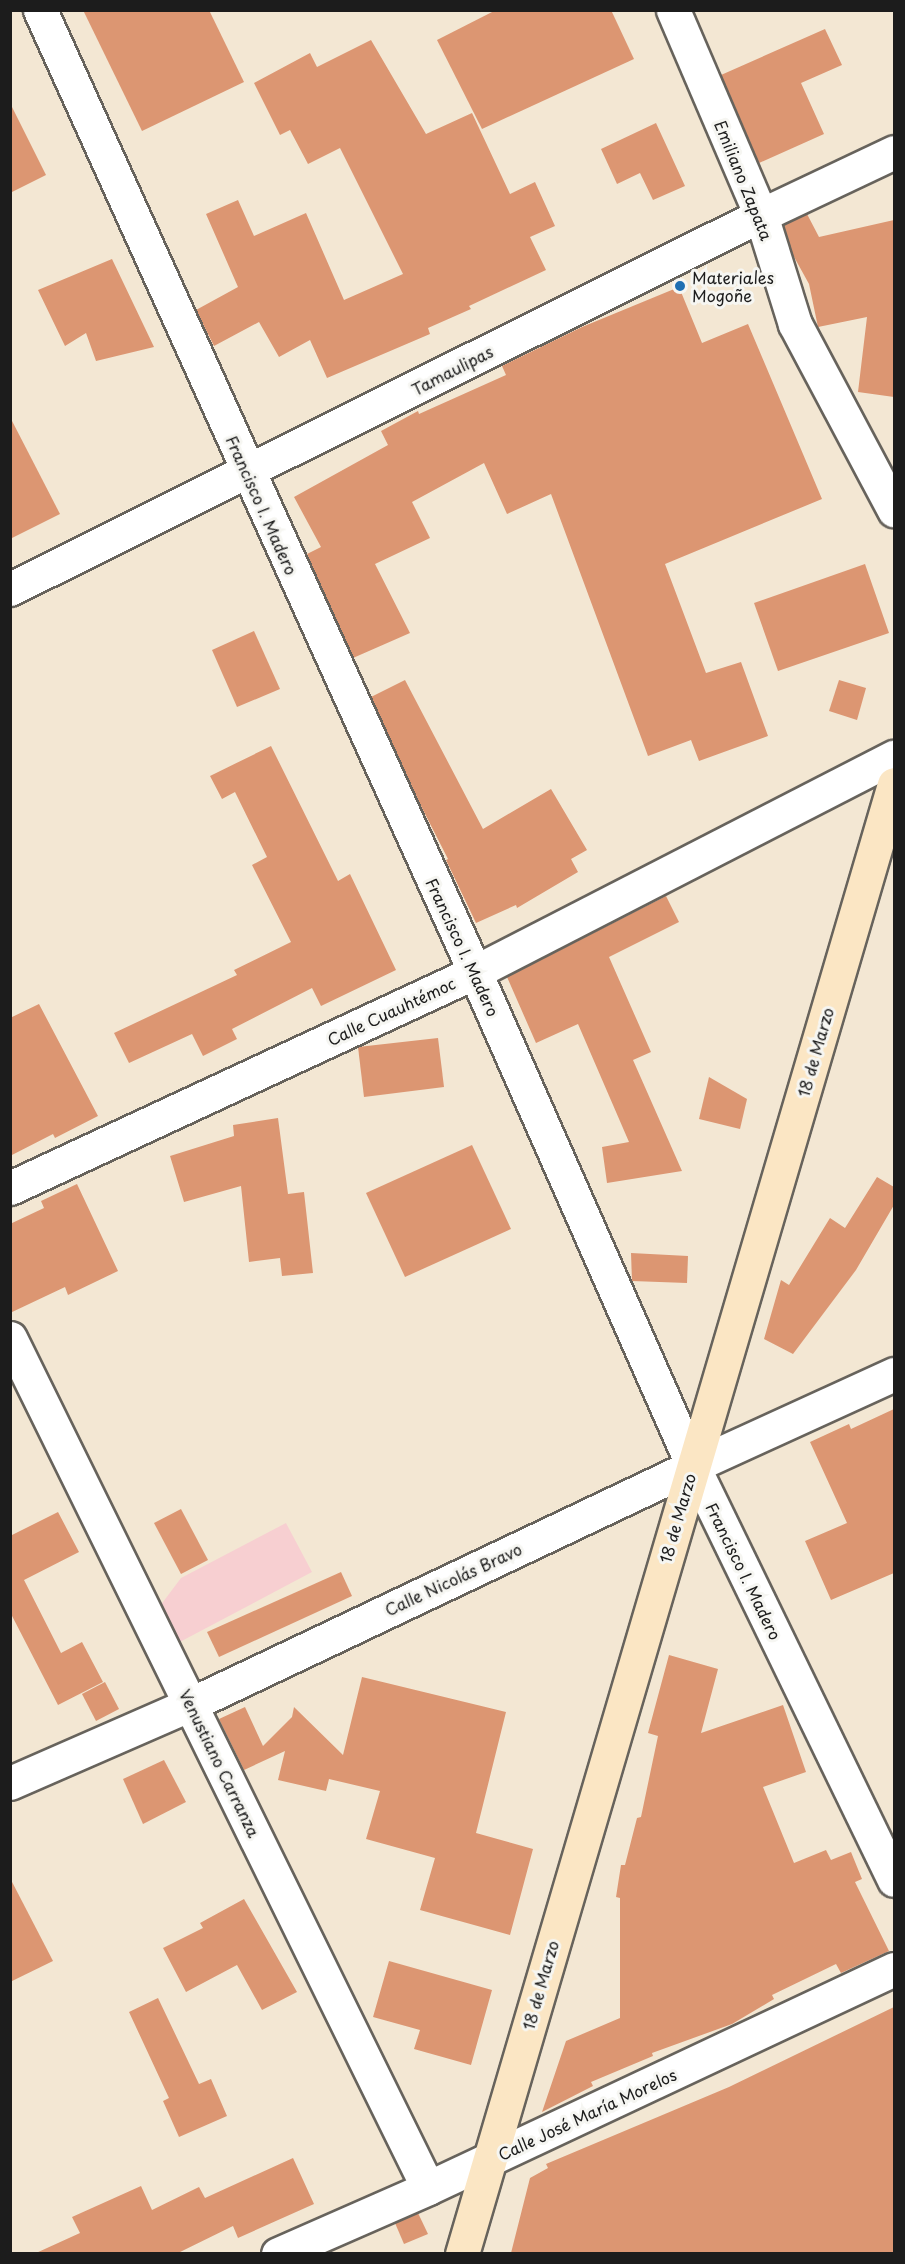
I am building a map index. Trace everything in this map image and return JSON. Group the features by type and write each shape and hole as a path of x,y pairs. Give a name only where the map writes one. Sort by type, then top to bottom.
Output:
{"main road":[{"name":"18 de Marzo","path":"462,2253 894,784"}],"street":[{"name":"Francisco I. Madero","path":"40,10 475,972 693,1466 894,1880"},
{"name":"Emiliano Zapata","path":"673,10 761,215 795,324 894,510"},
{"name":"Tamaulipas","path":"10,589 761,215 894,152"},
{"name":"Calle Cuauhtémoc","path":"10,1188 475,972 894,757"},
{"name":"Venustiano Carranza","path":"10,1338 428,2188"},
{"name":"Calle Nicolás Bravo","path":"10,1783 191,1704 693,1466 894,1374"},
{"name":"Calle José María Morelos","path":"278,2253 428,2188 894,1969"}],"shaded area":[{"path":"286,1523 312,1572 176,1644 157,1610 181,1578"}],"building":[{"path":"83,10 209,10 244,82 142,131"},
{"path":"496,10 611,10 634,59 482,129 437,40"},
{"path":"825,29 842,65 801,83 824,134 759,163 721,75"},
{"path":"371,40 426,134 472,113 510,194 535,182 555,226 530,237 546,270 469,306 471,309 428,328 430,334 327,378 310,340 279,357 259,322 214,346 196,310 238,287 206,214 238,200 254,236 306,213 344,300 403,274 340,148 308,164 290,130 280,135 254,83 310,53 317,67"},
{"path":"10,103 46,175 10,193"},
{"path":"656,123 685,186 653,200 640,173 617,184 601,149"},
{"path":"807,214 819,237 894,220 894,397 858,392 867,317 818,327 809,284 793,255 784,225"},
{"path":"112,259 154,347 96,361 86,333 65,346 38,290"},
{"path":"679,287 702,343 748,324 822,499 665,564 706,673 741,662 768,736 699,761 691,740 648,756 551,494 507,514 484,463 412,502 430,538 375,564 410,633 353,658 307,554 321,547 294,497 388,445 381,431 418,411 419,414 506,375 502,366 582,327"},
{"path":"10,417 60,514 10,539"},
{"path":"865,564 889,633 778,671 754,603"},
{"path":"254,631 280,689 237,707 212,650"},
{"path":"405,680 483,829 551,789 587,850 571,859 578,872 517,908 516,905 476,923 371,697"},
{"path":"839,680 866,688 857,720 829,711"},
{"path":"271,746 338,881 350,874 396,970 321,1006 312,988 232,1029 237,1039 203,1056 192,1034 129,1063 114,1033 237,975 234,970 291,942 252,865 267,857 235,792 222,799 210,776"},
{"path":"666,896 679,922 609,957 651,1052 633,1060 682,1171 607,1183 602,1147 629,1142 578,1024 536,1043 507,977"},
{"path":"39,1004 98,1116 55,1138 53,1134 10,1156 10,1018"},
{"path":"438,1038 444,1087 364,1097 358,1047"},
{"path":"709,1077 747,1099 740,1129 699,1119"},
{"path":"278,1118 288,1194 304,1192 313,1273 282,1276 280,1258 249,1262 241,1186 184,1202 170,1156 234,1136 233,1125"},
{"path":"472,1145 511,1229 405,1277 366,1193"},
{"path":"877,1177 894,1187 894,1205 856,1270 793,1354 764,1339 781,1280 789,1285 830,1218 845,1228"},
{"path":"77,1184 118,1271 68,1295 65,1287 10,1313 10,1224 44,1208 41,1201"},
{"path":"631,1253 688,1256 687,1283 632,1281"},
{"path":"894,1409 894,1573 831,1600 805,1541 847,1523 810,1442 849,1424 851,1429"},
{"path":"181,1509 208,1560 181,1574 154,1523"},
{"path":"58,1512 79,1552 24,1580 61,1653 82,1642 103,1682 58,1705 10,1612 10,1536"},
{"path":"341,1572 352,1596 219,1657 207,1632"},
{"path":"669,1655 718,1669 701,1733 783,1705 806,1772 763,1787 794,1863 826,1850 831,1860 851,1852 862,1879 855,1882 889,1951 841,1973 836,1964 772,1995 774,1999 732,2024 652,2053 653,2056 591,2082 593,2086 542,2112 566,2041 620,2018 620,1898 616,1897 621,1865 625,1865 637,1818 641,1817 658,1736 648,1733"},
{"path":"362,1677 506,1712 476,1833 533,1849 510,1935 420,1910 435,1858 366,1839 380,1791 329,1779 326,1791 278,1780 285,1751 244,1770 219,1719 245,1707 263,1746 292,1717 294,1707 343,1755"},
{"path":"105,1682 119,1709 96,1721 82,1694"},
{"path":"164,1760 186,1802 143,1824 123,1779"},
{"path":"10,1878 53,1961 10,1982"},
{"path":"244,1899 297,1992 262,2010 237,1965 186,1992 163,1948 203,1928 200,1923"},
{"path":"389,1961 492,1990 471,2065 414,2049 420,2030 373,2017"},
{"path":"158,1998 199,2084 211,2079 227,2116 179,2137 163,2101 169,2098 129,2012"},
{"path":"894,2007 894,2253 511,2253 530,2178 548,2168 546,2164 729,2087"},
{"path":"293,2158 314,2204 238,2238 233,2226 178,2253 36,2253 80,2233 72,2217 141,2186 152,2210 199,2187 205,2198"},
{"path":"418,2213 428,2234 404,2244 395,2223"}],"place":[{"name":"Materiales Mogoñe","path":"680,286"}]}
